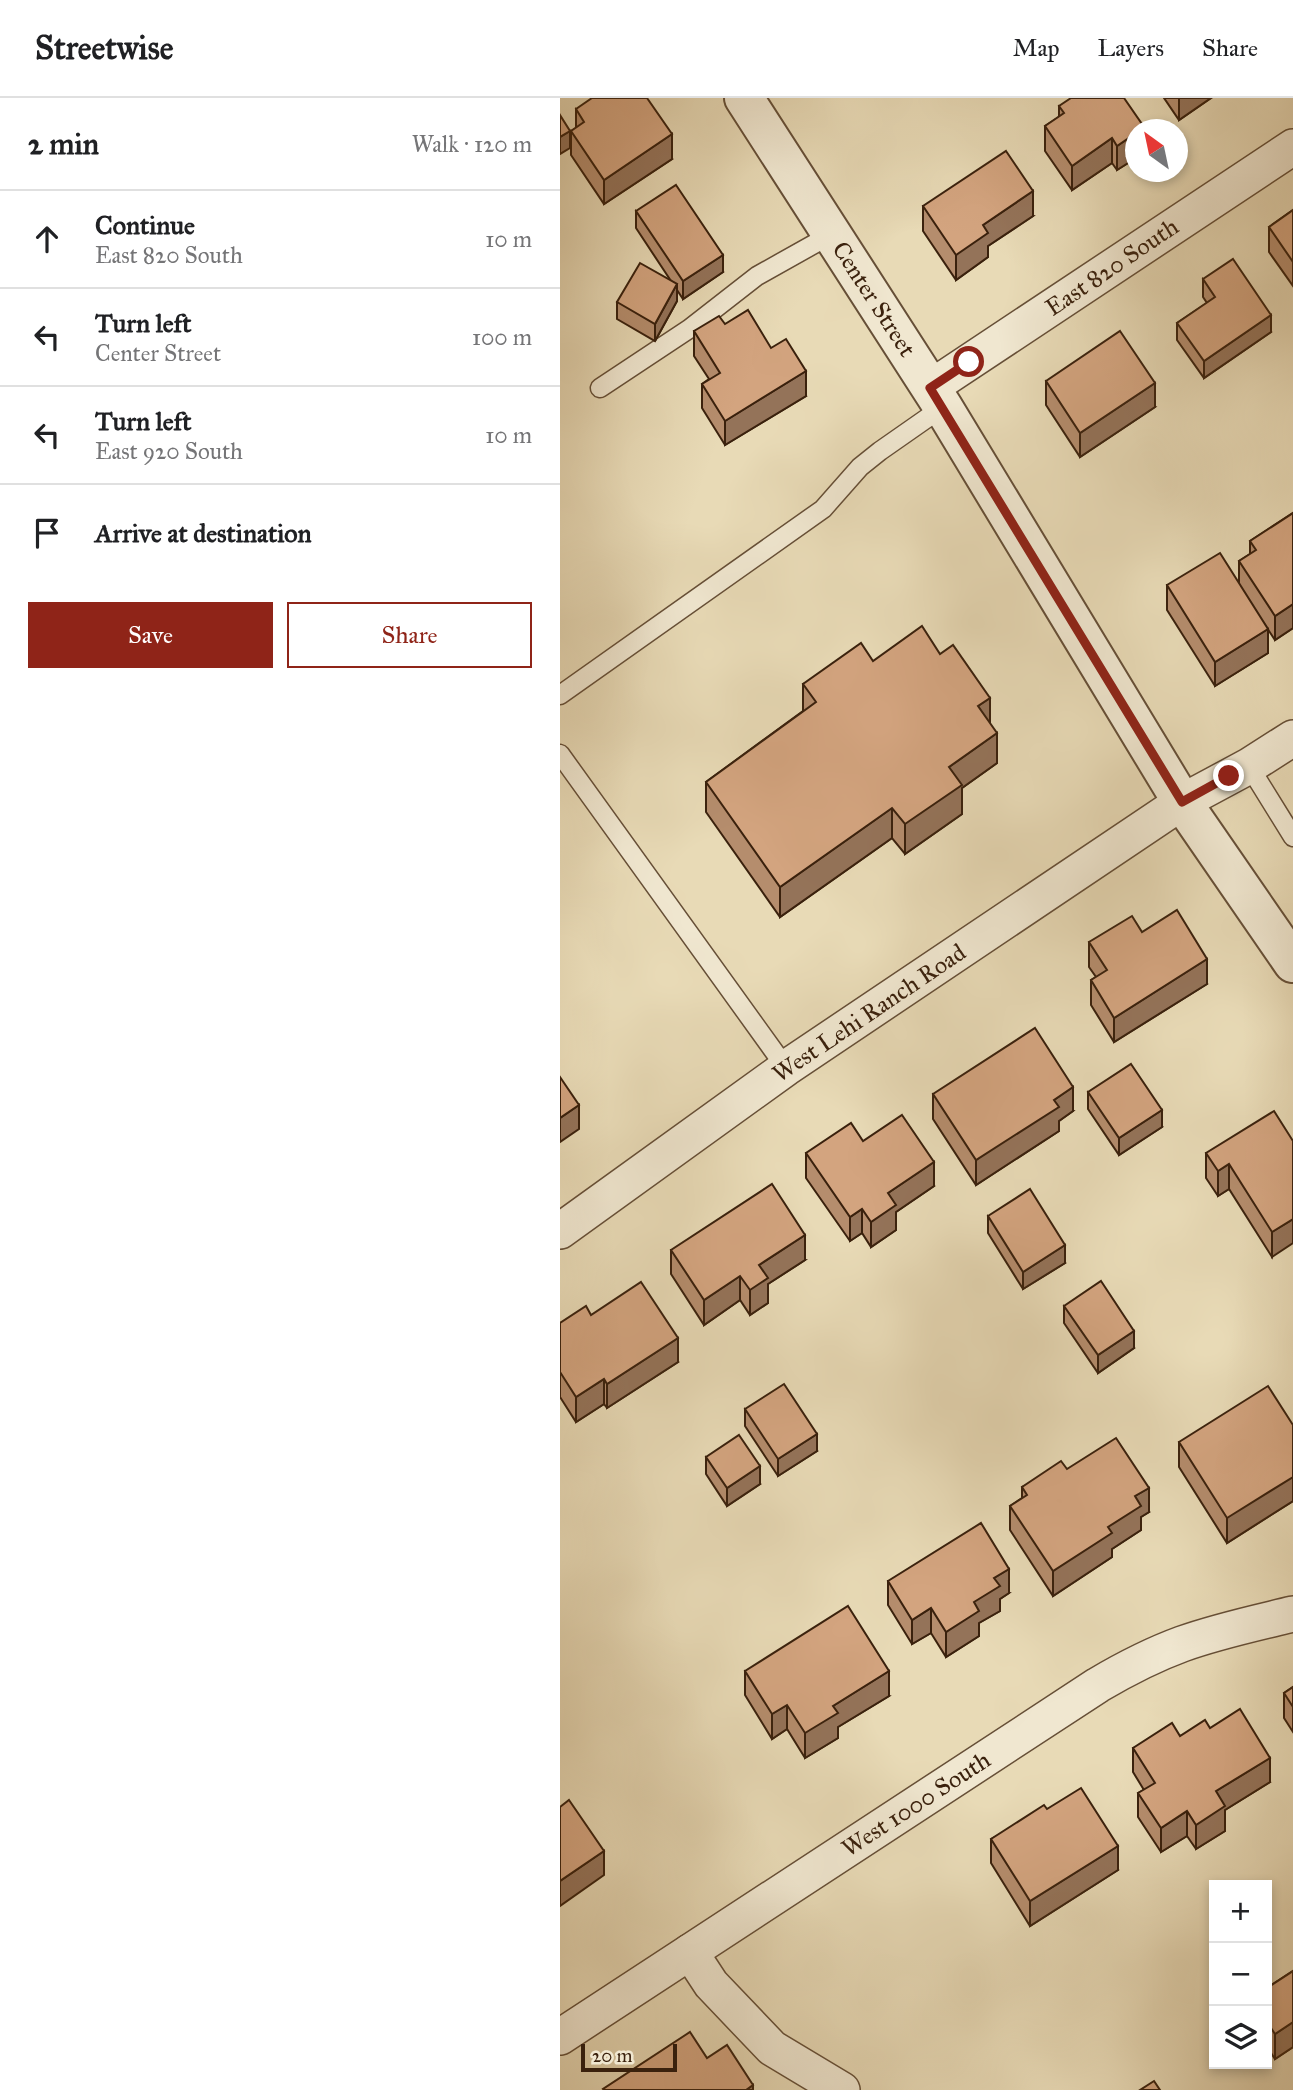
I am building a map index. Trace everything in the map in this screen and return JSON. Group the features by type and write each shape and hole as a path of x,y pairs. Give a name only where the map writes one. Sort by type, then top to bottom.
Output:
{"street":[{"name":"Center Street","path":"744,98 937,397 1182,802 1293,963"},
{"name":"East 820 South","path":"937,397 1293,147"},
{"name":"West Lehi Ranch Road","path":"560,1231 786,1068 1182,802 1249,766 1293,738"},
{"name":"West 1000 South","path":"560,2037 1107,1679 1136,1663 1183,1644 1293,1614"},
{"path":"690,1952 711,1984 772,2048 842,2090"}],"lane":[{"path":"600,388 689,329 757,276 832,234"},
{"path":"560,695 822,509 860,467 937,397"},
{"path":"560,754 786,1068"},
{"path":"1249,766 1293,837"}],"building":[{"path":"592,98 647,98 672,134 604,180 571,131 584,122 576,109"},
{"path":"1071,98 1124,98 1138,119 1125,119 1125,141 1117,146 1112,138 1072,166 1045,126 1064,113 1059,106"},
{"path":"560,115 570,131 560,137"},
{"path":"1006,151 1033,191 983,225 988,233 956,255 923,206"},
{"path":"676,185 723,255 683,281 636,211"},
{"path":"1293,210 1293,262 1269,227"},
{"path":"1233,259 1271,315 1204,361 1177,323 1215,297 1203,279"},
{"path":"640,263 677,284 655,324 617,302"},
{"path":"748,310 771,348 786,339 806,371 725,421 702,384 720,373 694,331 719,316 725,324"},
{"path":"1120,331 1155,383 1080,433 1046,381"},
{"path":"1293,513 1293,604 1275,616 1239,561 1256,550 1250,541"},
{"path":"1220,553 1268,629 1215,662 1167,585"},
{"path":"922,626 940,654 953,645 990,698 978,706 997,733 949,767 962,785 905,824 892,808 780,887 706,782 816,702 803,684 861,643 873,661"},
{"path":"1177,910 1207,959 1114,1018 1091,980 1107,970 1089,942 1132,916 1142,932"},
{"path":"1035,1028 1073,1087 1054,1100 1059,1107 976,1160 933,1094"},
{"path":"1131,1064 1162,1110 1119,1138 1088,1092"},
{"path":"560,1077 579,1105 560,1118"},
{"path":"1274,1111 1293,1141 1293,1219 1272,1232 1229,1164 1218,1171 1206,1153"},
{"path":"902,1115 934,1162 888,1193 896,1205 871,1222 862,1209 850,1217 806,1153 851,1123 863,1141"},
{"path":"772,1184 805,1235 759,1265 768,1278 750,1290 740,1276 704,1300 671,1250"},
{"path":"1030,1189 1065,1245 1023,1272 988,1216"},
{"path":"1101,1281 1134,1331 1098,1355 1064,1306"},
{"path":"641,1282 678,1338 607,1384 604,1379 576,1397 560,1372 560,1323 586,1306 591,1315"},
{"path":"784,1384 817,1434 778,1459 745,1409"},
{"path":"1268,1386 1293,1425 1293,1477 1227,1518 1179,1442"},
{"path":"739,1435 760,1466 727,1488 706,1457"},
{"path":"1116,1438 1149,1488 1135,1496 1141,1506 1108,1527 1112,1533 1053,1571 1010,1506 1027,1495 1022,1487 1061,1461 1067,1469"},
{"path":"981,1523 1009,1569 994,1578 1000,1586 974,1602 979,1611 946,1632 931,1608 912,1620 888,1581"},
{"path":"848,1606 889,1671 833,1706 838,1713 805,1733 787,1705 772,1714 745,1671"},
{"path":"1293,1687 1293,1707 1284,1693"},
{"path":"1240,1709 1270,1758 1216,1791 1225,1806 1196,1825 1187,1811 1161,1828 1138,1793 1155,1783 1133,1748 1172,1723 1180,1736 1205,1720 1210,1728"},
{"path":"1081,1788 1118,1846 1030,1901 991,1839 1044,1805 1047,1809"},
{"path":"569,1800 604,1851 560,1881 560,1807"},
{"path":"1293,1971 1293,2022 1275,2034 1272,2030 1272,1985"},
{"path":"690,2032 707,2058 727,2045 753,2085 746,2090 603,2089"},
{"path":"1154,2081 1160,2090 1140,2090"}],"route":[{"path":"969,362 930,388 1182,802 1229,776"}]}
